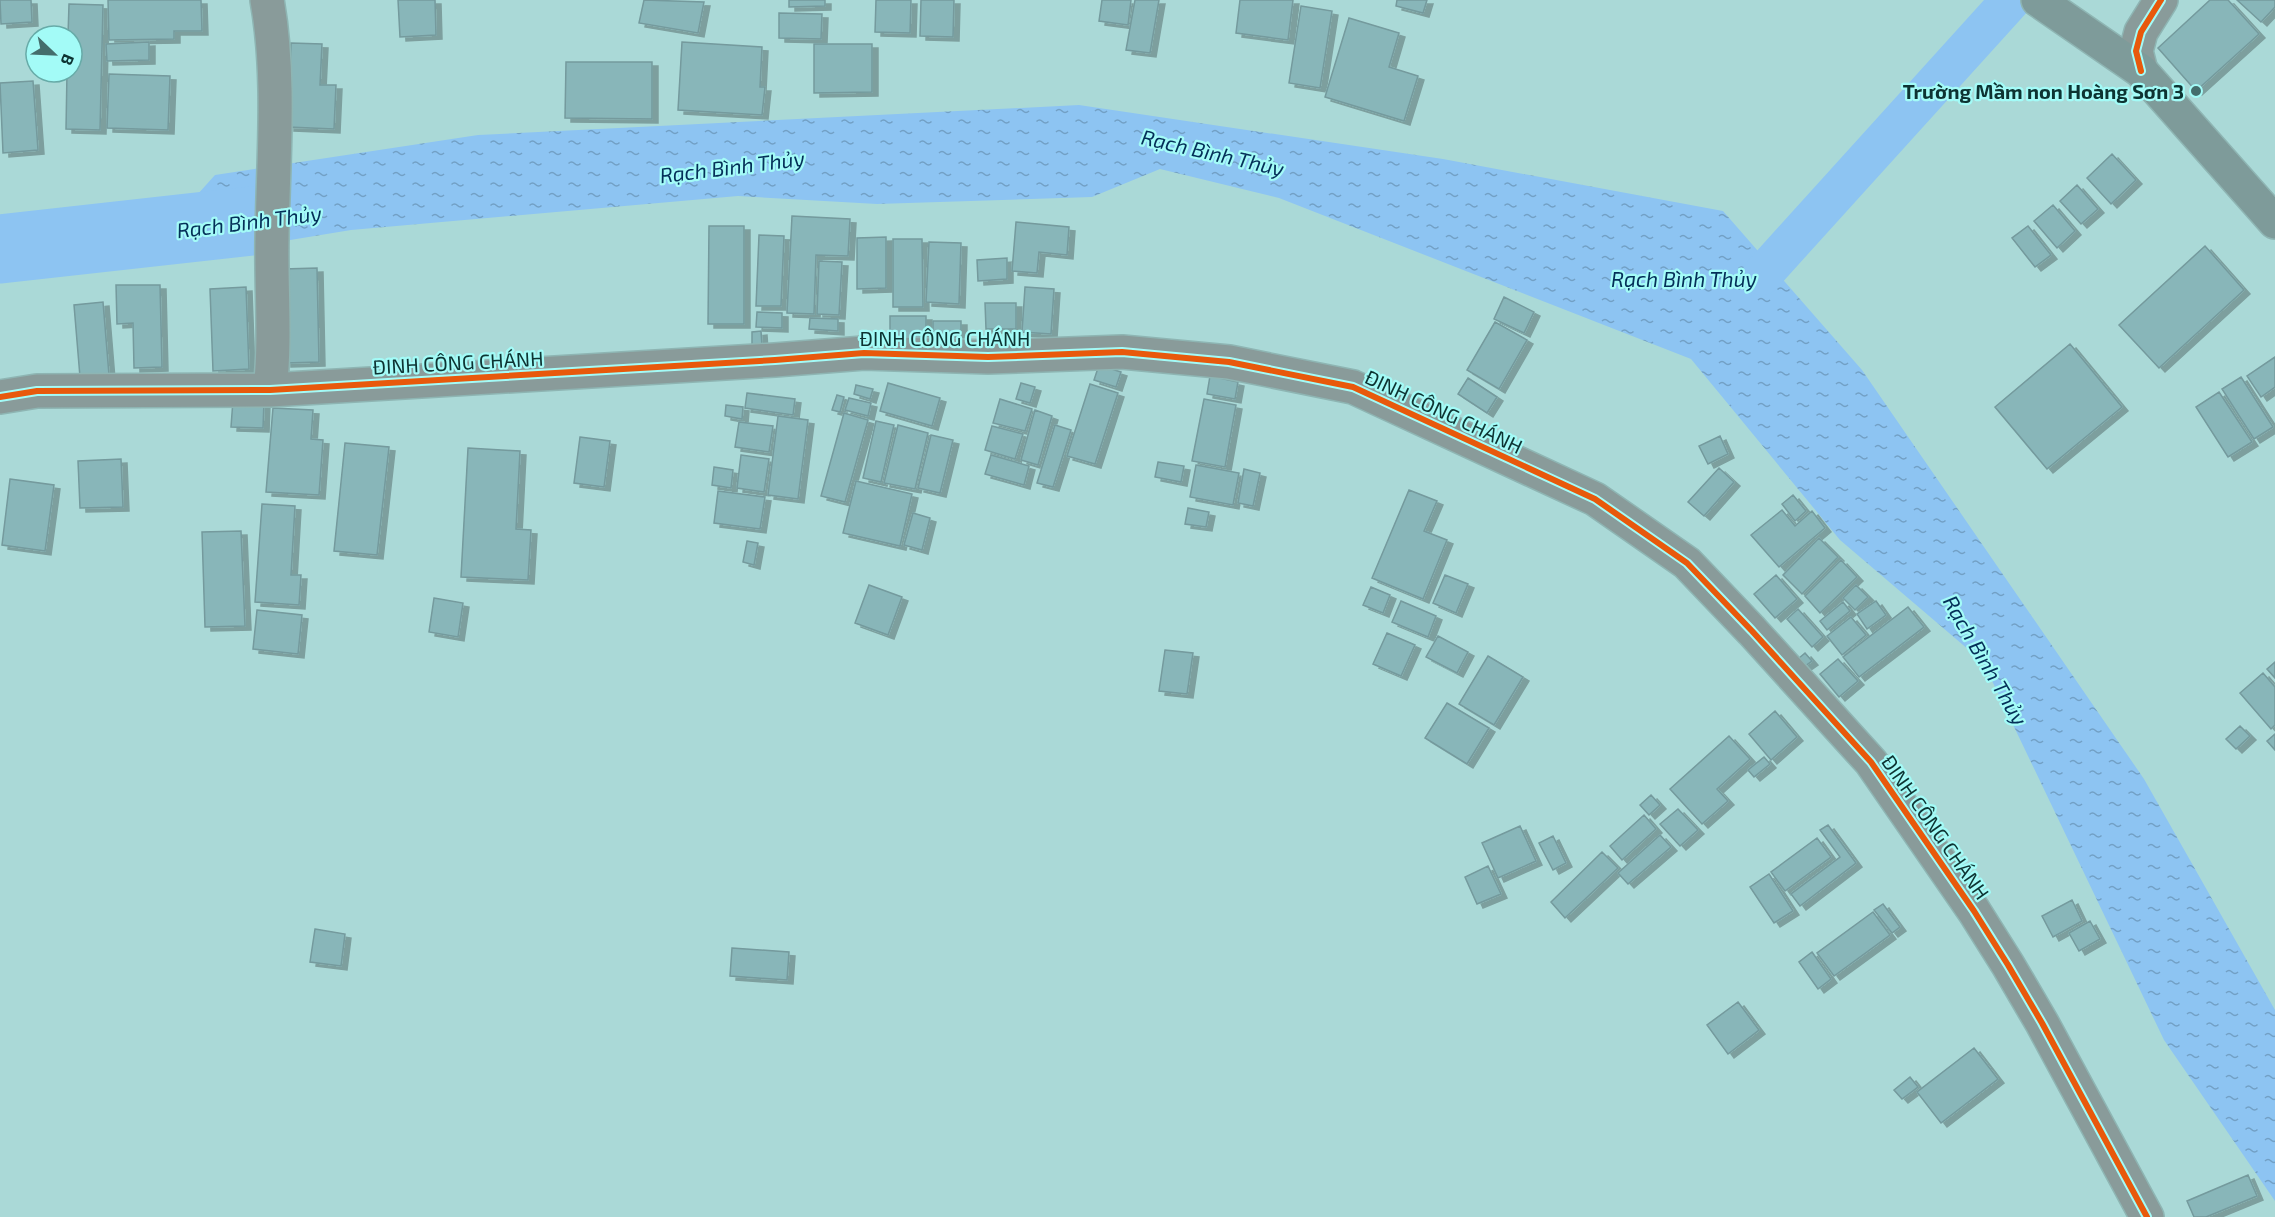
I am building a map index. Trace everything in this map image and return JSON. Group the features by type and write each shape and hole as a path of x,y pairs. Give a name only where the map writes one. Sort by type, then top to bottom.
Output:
{"main road":[{"path":"2038,0 2141,70 2275,222"}],"street":[{"path":"267,0 273,31 275,76 272,271 274,359 270,390"},
{"path":"2141,70 2136,51 2141,32 2161,0"},
{"name":"ĐINH CÔNG CHÁNH","path":"0,397 37,391 270,390 864,353 988,357 1122,352 1229,362 1353,387 1595,499 1687,563 1871,762 1974,911 2025,994 2147,1217"}],"water":[{"name":"Rạch Bình Thủy","path":"1079,105 1443,159 1723,211 1862,370 2144,779 2275,1010 2275,1201 2164,1040 1983,662 1840,540 1691,359 1279,198 1160,169 1092,197 877,204 738,196 351,230 133,266 215,175 478,135"}],"building":[{"path":"0,0 31,0 32,22 1,24"},
{"path":"108,0 201,0 202,31 174,31 174,39 109,40"},
{"path":"398,0 435,0 436,35 400,37"},
{"path":"644,0 704,2 698,33 639,23"},
{"path":"789,0 825,0 825,6 789,7"},
{"path":"876,0 911,0 910,33 875,32"},
{"path":"921,0 954,0 953,37 920,36"},
{"path":"1102,0 1131,0 1128,25 1099,21"},
{"path":"1135,0 1159,0 1150,53 1126,50"},
{"path":"1240,0 1293,0 1288,40 1236,33"},
{"path":"1397,0 1427,0 1423,13 1396,6"},
{"path":"2210,0 2228,0 2259,34 2196,91 2158,48"},
{"path":"2237,0 2275,0 2275,7 2261,22"},
{"path":"69,4 103,5 100,130 66,129 67,84 84,84 84,24 68,24"},
{"path":"1301,6 1332,11 1320,88 1289,83"},
{"path":"779,13 822,14 821,39 779,38"},
{"path":"1349,18 1399,33 1389,67 1418,76 1404,121 1325,97"},
{"path":"149,42 149,60 107,61 106,44"},
{"path":"682,42 762,47 760,87 765,87 762,115 678,110"},
{"path":"291,43 322,44 320,85 336,85 334,129 288,127"},
{"path":"814,44 872,44 872,92 814,93"},
{"path":"566,62 652,62 652,119 565,118"},
{"path":"109,74 170,76 168,130 107,128"},
{"path":"24,82 24,84 33,84 38,150 3,153 0,83"},
{"path":"2112,154 2136,180 2111,204 2087,178"},
{"path":"2077,185 2098,209 2081,224 2060,201"},
{"path":"2053,205 2075,231 2057,248 2034,221"},
{"path":"792,216 850,219 848,256 816,255 814,314 787,313"},
{"path":"1016,222 1069,227 1067,255 1039,252 1037,273 1012,271"},
{"path":"709,226 744,226 744,324 708,324"},
{"path":"2028,226 2051,255 2035,267 2012,238"},
{"path":"759,235 784,236 781,306 756,306"},
{"path":"886,237 886,288 857,289 857,238"},
{"path":"893,239 922,239 923,307 893,307"},
{"path":"929,242 961,243 959,304 926,302"},
{"path":"2205,246 2244,290 2159,368 2119,325"},
{"path":"1007,258 1007,279 978,281 977,260"},
{"path":"819,261 842,262 839,315 817,314"},
{"path":"317,268 319,362 285,363 283,269"},
{"path":"116,285 160,285 162,367 134,368 133,323 117,324"},
{"path":"246,287 249,369 213,371 210,289"},
{"path":"1025,287 1054,289 1051,334 1022,332"},
{"path":"1504,297 1534,312 1524,333 1494,319"},
{"path":"103,302 109,375 80,377 74,305"},
{"path":"985,303 1016,303 1016,329 986,329"},
{"path":"757,312 782,313 782,328 756,327"},
{"path":"890,316 926,316 926,341 890,341"},
{"path":"810,318 838,319 838,331 809,329"},
{"path":"933,321 961,321 961,337 933,337"},
{"path":"1495,322 1527,340 1499,389 1467,370"},
{"path":"761,331 762,346 752,347 752,332"},
{"path":"2070,344 2122,407 2047,469 1995,407"},
{"path":"2275,357 2275,387 2261,397 2247,376"},
{"path":"1099,365 1121,372 1116,387 1094,380"},
{"path":"1210,376 1238,382 1235,399 1207,394"},
{"path":"2241,377 2273,427 2254,439 2222,389"},
{"path":"1468,378 1497,397 1487,413 1458,394"},
{"path":"888,383 940,398 932,426 880,411"},
{"path":"1021,383 1035,387 1030,403 1016,399"},
{"path":"1090,384 1118,393 1095,464 1067,456"},
{"path":"856,385 873,389 870,399 854,394"},
{"path":"2219,392 2252,442 2228,457 2196,407"},
{"path":"747,393 795,399 793,415 745,408"},
{"path":"837,395 844,397 840,412 832,410"},
{"path":"849,398 871,403 868,416 845,410"},
{"path":"1000,399 1032,409 1025,431 993,423"},
{"path":"1204,399 1236,405 1225,467 1192,461"},
{"path":"233,400 264,401 263,428 231,427"},
{"path":"726,405 743,407 742,419 725,416"},
{"path":"273,408 313,410 311,439 323,440 319,495 266,492"},
{"path":"1035,410 1052,416 1038,465 1021,460"},
{"path":"844,413 868,420 845,502 821,496"},
{"path":"778,416 808,420 798,499 768,495"},
{"path":"876,421 894,425 881,482 863,478"},
{"path":"739,422 773,426 769,452 735,447"},
{"path":"898,425 928,433 915,489 884,483"},
{"path":"1055,425 1071,430 1053,487 1037,483"},
{"path":"992,426 1023,434 1015,459 985,450"},
{"path":"931,435 953,440 940,493 918,488"},
{"path":"1720,436 1728,454 1708,464 1699,446"},
{"path":"580,437 610,441 604,487 574,483"},
{"path":"345,443 389,447 377,555 334,551"},
{"path":"468,448 520,451 516,529 531,530 528,580 461,577"},
{"path":"741,455 769,459 764,492 737,488"},
{"path":"991,455 1029,466 1024,485 985,474"},
{"path":"121,459 123,507 80,508 78,461"},
{"path":"1158,462 1184,466 1181,482 1155,477"},
{"path":"1196,465 1239,473 1233,505 1190,497"},
{"path":"714,467 733,470 731,488 712,485"},
{"path":"1719,468 1734,482 1704,516 1688,502"},
{"path":"1244,469 1260,473 1253,506 1238,503"},
{"path":"10,479 54,485 45,551 2,545"},
{"path":"856,481 912,494 900,546 843,533"},
{"path":"1409,490 1437,501 1424,531 1447,540 1423,599 1372,578"},
{"path":"718,491 765,497 760,529 714,523"},
{"path":"1793,495 1806,511 1795,521 1782,504"},
{"path":"262,504 295,506 291,575 301,575 299,605 255,602"},
{"path":"1188,508 1209,512 1206,527 1185,524"},
{"path":"1782,510 1795,526 1812,511 1825,528 1779,567 1751,535"},
{"path":"913,513 930,518 922,550 904,545"},
{"path":"241,531 245,626 205,627 202,532"},
{"path":"1819,538 1838,557 1802,594 1783,575"},
{"path":"747,541 758,543 754,565 743,562"},
{"path":"1841,560 1857,577 1820,613 1805,596"},
{"path":"1445,575 1468,584 1456,613 1433,603"},
{"path":"1776,575 1797,599 1775,618 1754,594"},
{"path":"869,585 902,597 888,635 855,623"},
{"path":"1856,585 1868,597 1855,610 1843,598"},
{"path":"1371,587 1390,595 1383,613 1363,605"},
{"path":"434,598 463,603 458,637 429,632"},
{"path":"1401,601 1436,616 1428,637 1392,622"},
{"path":"1876,601 1886,615 1867,629 1857,614"},
{"path":"1843,602 1850,611 1827,630 1820,621"},
{"path":"1908,607 1924,627 1859,677 1843,657"},
{"path":"1798,609 1823,637 1812,647 1787,619"},
{"path":"257,610 302,615 298,654 253,649"},
{"path":"1851,617 1866,635 1842,655 1827,636"},
{"path":"1387,633 1415,645 1401,676 1373,664"},
{"path":"1438,636 1468,652 1457,673 1426,657"},
{"path":"1165,650 1193,653 1187,694 1159,691"},
{"path":"1805,653 1812,661 1805,666 1798,659"},
{"path":"1488,656 1523,677 1494,725 1459,704"},
{"path":"1838,659 1858,681 1839,697 1820,674"},
{"path":"2275,662 2275,678 2267,669"},
{"path":"2263,673 2275,687 2275,725 2271,729 2240,693"},
{"path":"1447,703 1489,728 1467,764 1425,738"},
{"path":"1775,711 1797,737 1771,760 1749,734"},
{"path":"2240,726 2250,736 2236,749 2226,739"},
{"path":"2275,734 2275,750 2267,741"},
{"path":"1729,736 1750,759 1717,789 1728,801 1702,824 1670,789"},
{"path":"1764,757 1770,764 1754,777 1748,770"},
{"path":"1651,795 1660,805 1649,815 1640,805"},
{"path":"1678,809 1698,830 1680,846 1660,824"},
{"path":"1644,815 1656,829 1622,860 1610,846"},
{"path":"1828,825 1856,863 1800,906 1791,894 1840,857 1820,830"},
{"path":"1520,826 1536,861 1498,878 1482,843"},
{"path":"1660,835 1671,847 1628,884 1618,873"},
{"path":"1553,836 1566,863 1553,870 1539,843"},
{"path":"1817,838 1831,857 1785,891 1771,872"},
{"path":"1602,852 1618,868 1565,918 1551,902"},
{"path":"1488,866 1501,894 1477,904 1465,877"},
{"path":"1769,874 1793,911 1774,923 1750,887"},
{"path":"2072,900 2082,921 2053,937 2042,916"},
{"path":"1883,904 1900,927 1892,933 1874,910"},
{"path":"1873,912 1890,935 1834,976 1817,953"},
{"path":"2090,921 2100,939 2079,951 2069,933"},
{"path":"315,929 345,934 341,966 310,962"},
{"path":"732,948 789,952 787,980 730,976"},
{"path":"1812,952 1831,979 1818,989 1799,962"},
{"path":"1738,1002 1759,1030 1728,1054 1707,1025"},
{"path":"1974,1048 1998,1079 1941,1123 1917,1092"},
{"path":"1910,1077 1918,1087 1902,1099 1894,1090"},
{"path":"2248,1175 2257,1196 2206,1217 2194,1217 2187,1201"}],"waterway":[{"path":"1762,275 2011,0"},
{"name":"Rạch Bình Thủy","path":"0,249 260,220"}],"cycle path":[{"path":"2141,71 2136,51 2141,32 2161,0"},
{"path":"0,397 37,391 270,390 864,353 988,357 1122,352 1229,362 1353,387 1595,499 1687,563 1871,762 1974,911 2008,965 2147,1217"}],"place":[{"name":"Trường Mầm non Hoàng Sơn 3","path":"2196,91"}]}
